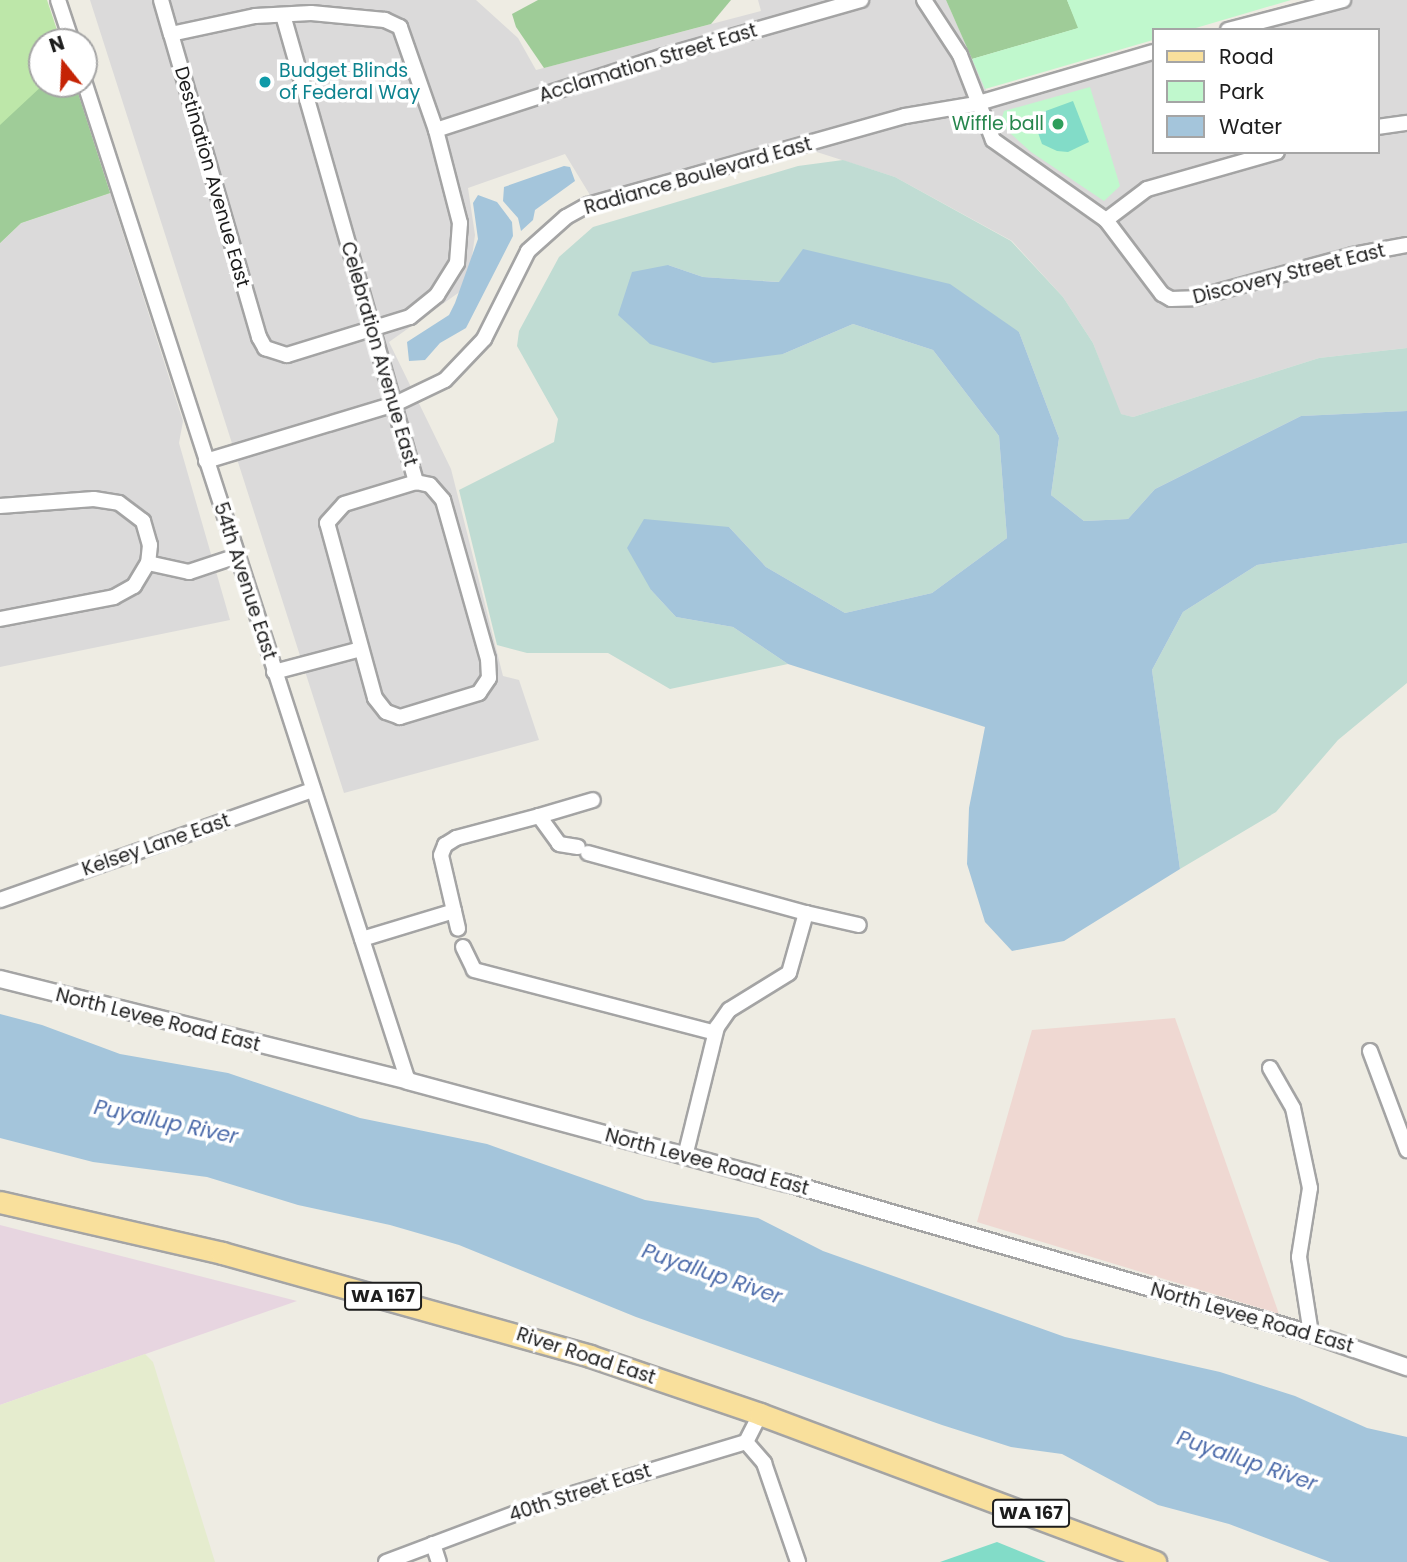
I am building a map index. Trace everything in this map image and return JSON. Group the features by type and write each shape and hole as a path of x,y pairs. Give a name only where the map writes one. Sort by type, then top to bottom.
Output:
{"main road":[{"name":"River Road East","path":"0,1202 424,1307 760,1414 1156,1562"}],"street":[{"path":"58,0 67,28"},
{"name":"Destination Avenue East","path":"161,0 259,337 270,351 287,355 371,326"},
{"name":"Acclamation Street East","path":"436,130 664,56 861,0"},
{"path":"924,0 960,55 975,104 993,140 1106,220 1147,189 1270,154"},
{"path":"1236,28 1343,0"},
{"path":"171,34 283,15 385,20 400,27 436,130 460,223 457,264 449,281 425,307 410,317 371,326"},
{"name":"Celebration Avenue East","path":"283,15 415,482 430,485 443,500 488,659 489,678 472,698 409,716 386,712 378,704 361,649"},
{"name":"Radiance Boulevard East","path":"206,461 423,394 465,365 484,339 528,251 566,217 588,205 905,116 975,104 1152,52"},
{"name":"54th Avenue East","path":"89,98 408,1080"},
{"path":"1379,127 1407,123"},
{"name":"Discovery Street East","path":"1106,220 1162,294 1171,299 1195,298 1353,255 1407,246"},
{"path":"274,672 361,649 328,534 330,517 344,504 415,482"},
{"path":"0,506 94,499 119,503 143,521 150,545 148,563 134,586 114,597 0,619"},
{"path":"148,563 189,572 237,556"},
{"name":"Kelsey Lane East","path":"0,900 313,790"},
{"path":"458,929 441,855 445,845 593,800"},
{"path":"539,816 559,844 806,913 859,925"},
{"path":"362,939 454,911"},
{"path":"685,1156 715,1034 729,1010 789,973 806,913"},
{"path":"463,947 474,970 715,1034"},
{"name":"North Levee Road East","path":"0,979 408,1080 685,1156 1311,1334 1407,1367"},
{"path":"1370,1051 1407,1150"},
{"path":"1270,1068 1293,1108 1310,1188 1299,1257 1311,1334"},
{"path":"760,1414 746,1442 764,1463 798,1562"},
{"name":"40th Street East","path":"386,1562 543,1503 746,1442"},
{"path":"433,1544 439,1562"}],"shaded area":[{"path":"90,0 476,0 518,38 536,70 761,11 758,0 946,0 990,99 1152,52 1152,154 1379,154 1379,28 1236,28 1343,0 1407,0 1407,348 1319,358 1133,417 1120,414 1093,343 1063,297 1012,241 895,177 798,146 590,195 565,154 468,188 475,235 468,286 389,342 451,469 503,676 519,680 539,740 344,793"},
{"name":"Wiffle ball","path":"1073,101 1089,142 1068,152 1057,151 1042,144 1032,116"},
{"path":"843,160 895,177 1011,241 1063,297 1093,343 1121,414 1133,417 1319,358 1407,348 1407,411 1301,416 1155,489 1128,519 1084,521 1051,495 1059,438 1019,332 780,282 703,277 668,265 783,354 853,324 933,350 999,436 1007,538 932,593 845,613 766,567 729,527 651,590 676,617 733,627 788,664 670,689 608,653 527,653 497,645 459,490 554,442 558,419 517,346 519,331 559,257 593,227 798,166"},
{"path":"110,193 183,421 179,443 230,620 0,667 0,243 21,223"},
{"path":"1407,543 1407,683 1338,740 1276,812 1180,869 1152,670 1183,612 1257,565"},
{"path":"1175,1018 1279,1314 977,1222 1032,1030"},
{"path":"0,1225 297,1301 0,1405"},
{"path":"997,1542 1046,1562 940,1562"}],"green space":[{"path":"0,0 47,0 56,28 28,28 28,98 79,98 110,193 21,223 0,243"},
{"path":"538,0 731,0 711,24 544,68 516,27 512,14"},
{"path":"946,0 1067,0 1079,28 972,59"},
{"path":"1067,0 1291,0 1196,28 1152,28 1152,40 985,89 972,59 1078,28"},
{"path":"1090,87 1120,186 1104,201 1031,152 1000,124 1004,111"},
{"path":"29,98 79,98 110,193 21,223 0,243 0,125"},
{"path":"145,1354 153,1362 215,1562 0,1562 0,1405"}],"water":[{"path":"564,166 570,167 575,181 535,210 533,220 521,231 518,218 503,201 504,187"},
{"path":"478,195 497,202 512,222 513,236 466,328 440,343 425,360 409,361 407,342 449,315 455,303 478,239 473,203"},
{"path":"803,249 950,284 1019,332 1059,438 1051,495 1084,521 1128,519 1155,489 1301,416 1407,411 1407,543 1257,565 1183,612 1152,670 1180,869 1064,941 1012,951 985,922 967,864 969,808 985,727 788,664 733,627 676,617 651,590 627,548 644,519 729,527 766,567 845,613 932,593 1007,538 999,436 933,350 853,324 783,354 713,363 650,344 618,315 632,272 668,265 703,277 779,282"},
{"name":"Puyallup River","path":"0,1014 42,1025 120,1054 228,1073 360,1118 487,1144 645,1200 758,1218 823,1251 1065,1337 1220,1372 1295,1396 1367,1428 1407,1437 1407,1562 1330,1562 1229,1524 1158,1505 1062,1454 1011,1447 942,1425 636,1317 459,1245 390,1225 298,1205 207,1177 93,1162 0,1138"}],"place":[{"name":"Budget Blinds of Federal Way","path":"265,82"},
{"name":"Wiffle ball","path":"1058,124"}]}
